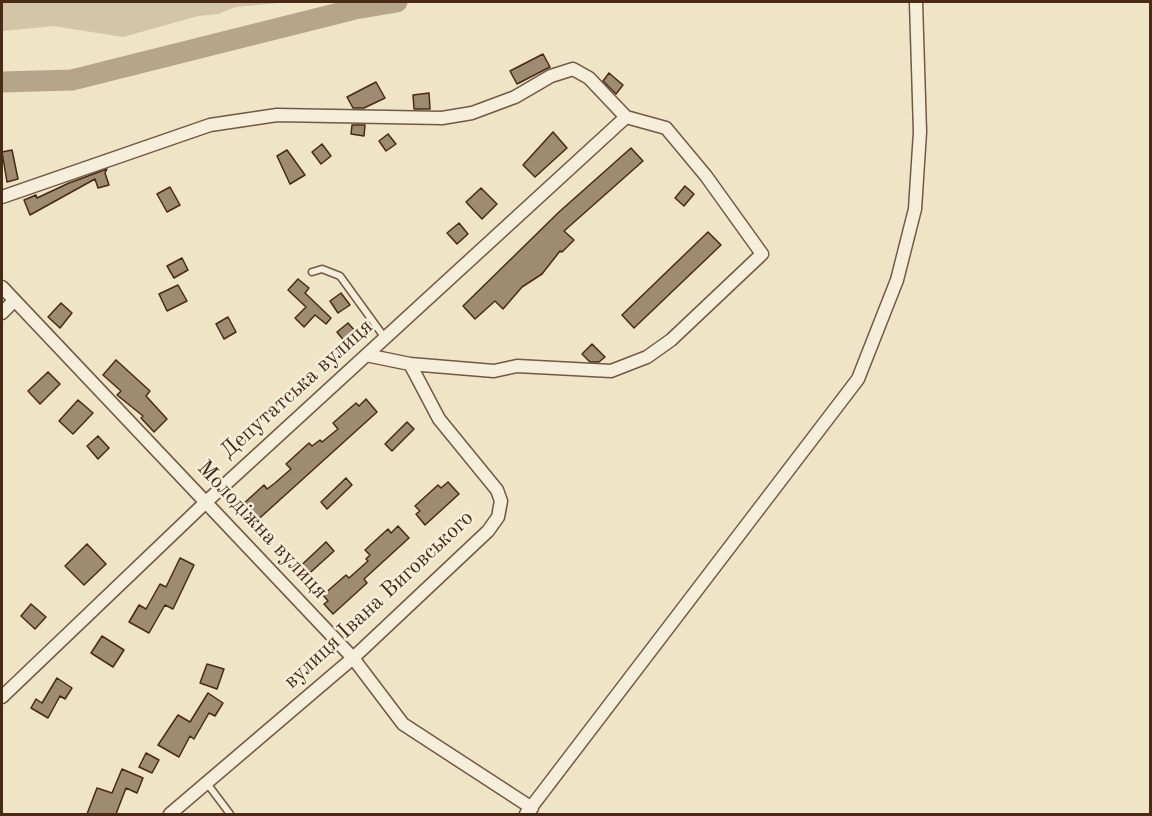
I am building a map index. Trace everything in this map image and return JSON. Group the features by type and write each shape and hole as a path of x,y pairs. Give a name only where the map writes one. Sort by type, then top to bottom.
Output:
{"street":[{"path":"529,811 858,379 897,280 915,209 920,132 916,2"},
{"path":"2,197 210,125 278,115 442,118 472,112 515,97 550,76 573,69 589,78 626,117 666,128 706,176 762,254 671,340 646,357 611,371 517,366 494,371 410,364 366,355"},
{"name":"Депутатська вулиця","path":"2,697 206,502 626,117"},
{"name":"Молодіжна вулиця","path":"2,287 13,302 353,658 403,724 529,811"},
{"path":"2,312 13,302"},
{"name":"вулиця Івана Виговського","path":"170,814 353,658 488,531 498,517 501,501 497,490 439,419 410,364"}],"lane":[{"path":"312,272 322,268 339,276 385,338"},
{"path":"206,782 230,814"}],"shaded area":[{"path":"2,2 289,2 236,7 218,14 198,16 123,37 53,26 2,31"}],"building":[{"path":"543,54 550,67 517,84 510,71"},
{"path":"609,73 623,85 616,94 603,81"},
{"path":"376,82 385,98 364,108 353,108 347,97"},
{"path":"429,93 430,109 414,109 413,95"},
{"path":"352,125 365,125 364,136 351,134"},
{"path":"553,132 567,148 535,177 523,165"},
{"path":"388,134 396,144 386,151 379,141"},
{"path":"322,144 331,156 321,164 312,152"},
{"path":"631,148 643,161 564,231 574,240 562,252 560,251 542,274 522,287 503,309 495,301 475,319 463,306 559,212"},
{"path":"12,150 18,179 7,182 2,152"},
{"path":"287,150 305,175 290,184 277,156"},
{"path":"107,169 105,173 109,185 98,188 95,179 30,215 24,200 36,195 37,198"},
{"path":"685,186 694,194 684,206 675,198"},
{"path":"170,187 180,205 167,212 157,194"},
{"path":"481,188 497,204 482,219 466,202"},
{"path":"459,223 468,234 457,244 447,233"},
{"path":"708,232 721,245 634,328 622,315"},
{"path":"182,258 188,270 174,278 167,266"},
{"path":"298,279 309,288 305,293 331,318 326,324 315,315 304,327 295,318 306,307 288,290"},
{"path":"178,285 187,301 167,311 159,294"},
{"path":"341,293 350,305 338,313 330,301"},
{"path":"61,303 72,313 60,328 48,317"},
{"path":"228,317 236,332 224,339 216,324"},
{"path":"348,323 356,332 345,342 337,332"},
{"path":"592,344 605,357 599,362 590,362 582,354"},
{"path":"116,360 150,391 146,396 167,419 154,432 141,418 143,416 117,395 121,391 103,375"},
{"path":"48,372 60,384 40,404 28,391"},
{"path":"366,399 377,412 252,525 242,515 246,511 241,506 264,485 267,489 275,483 291,469 286,464 309,443 312,446 320,440 322,442 338,429 333,423 356,403 359,406"},
{"path":"78,400 93,413 73,434 59,421"},
{"path":"407,422 414,429 392,451 385,444"},
{"path":"98,436 109,448 98,459 87,446"},
{"path":"346,478 352,485 327,509 321,502"},
{"path":"448,482 459,494 425,525 416,514 420,511 415,506 438,485 441,488"},
{"path":"398,526 409,538 364,579 367,583 333,614 324,604 328,601 323,595 346,575 349,578 368,561 366,559 370,555 365,550 388,529 391,533"},
{"path":"326,542 334,551 302,580 294,572"},
{"path":"87,544 106,564 84,585 65,566"},
{"path":"180,558 194,565 173,609 165,605 149,633 129,622 139,605 146,609 160,584 166,587"},
{"path":"31,604 46,617 35,629 21,616"},
{"path":"102,636 124,650 113,667 91,653"},
{"path":"207,664 224,669 217,689 200,683"},
{"path":"57,678 72,688 65,699 60,696 48,718 31,708 36,699 42,703"},
{"path":"208,693 223,703 215,716 209,713 194,739 190,736 179,757 158,745 178,715 190,722"},
{"path":"146,753 159,760 152,773 139,767"},
{"path":"122,769 143,778 137,793 126,788 116,814 87,814 97,788 112,793"}],"waterway":[{"path":"2,82 72,80 355,9 397,2"}]}
